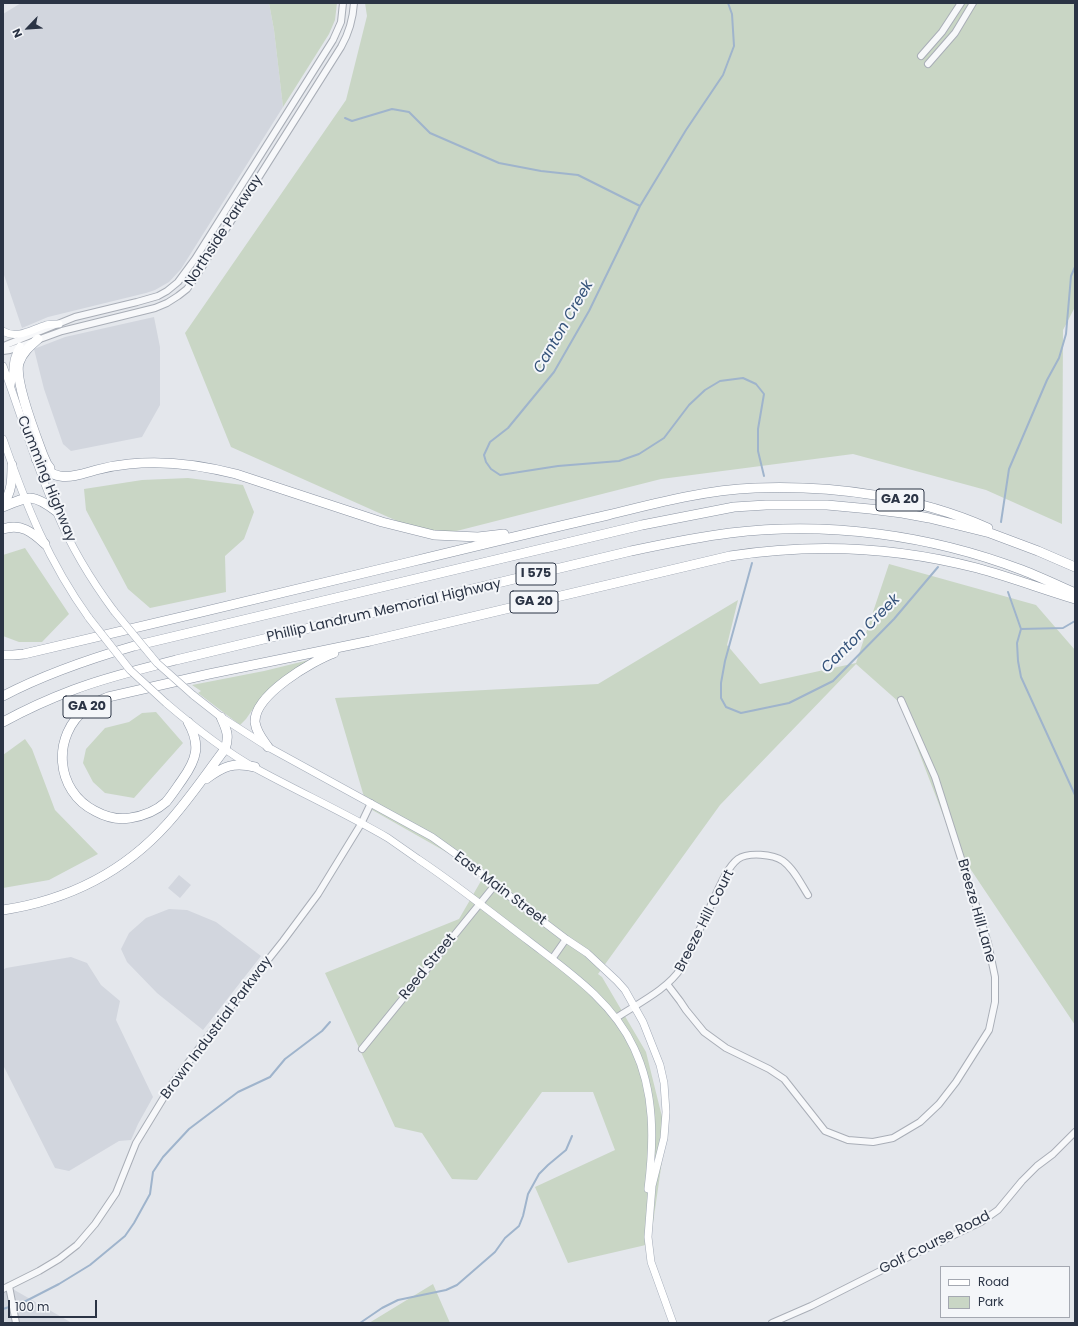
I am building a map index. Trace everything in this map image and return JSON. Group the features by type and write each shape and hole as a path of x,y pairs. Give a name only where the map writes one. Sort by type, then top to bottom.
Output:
{"highway":[{"path":"38,339 21,358 18,365 18,381 47,464 52,470 63,473 93,467 100,469"},
{"name":"GA 20","path":"36,459 50,472 59,476 76,475 130,464 155,462 193,465 236,474 382,522 434,535 478,537 541,530 682,498 754,488 809,489 869,494 932,508 975,522 1038,551"},
{"path":"3,504 8,497 12,486 12,465"},
{"path":"3,507 24,498 32,498 40,500 56,511"},
{"name":"Phillip Landrum Memorial Highway","path":"3,696 72,665 134,646 642,525 734,507 766,505 827,505 902,513 990,533 1075,567"},
{"path":"3,529 21,527 34,534 44,544"},
{"name":"Phillip Landrum Memorial Highway","path":"3,722 30,708 72,690 154,666 631,551 730,533 777,529 814,529 845,530 902,537 953,548 998,562 1027,572 1075,593"},
{"path":"3,655 24,654 541,530"},
{"name":"GA 20","path":"188,722 196,744 196,753 193,763 166,801 148,813 120,819 101,814 83,804 66,780 62,762 64,742 70,727 80,713 93,703 116,695 140,691 208,674 370,641 730,556 810,548 856,549 916,555 976,568 1075,599"},
{"path":"268,747 256,728 256,718 260,707 270,695 288,679 308,666 329,655 370,641"},
{"path":"3,910 33,904 75,891 107,874 135,854 168,823 225,749 228,741 228,732 221,717"},
{"path":"198,784 219,770 230,765 237,764 255,767"}],"main road":[{"path":"3,331 7,334 18,335 48,325 59,324"},
{"path":"10,387 12,383 12,366 15,354 20,346"},
{"name":"Cumming Highway","path":"3,366 56,511 83,564 114,611 157,663"},
{"name":"Cumming Highway","path":"3,439 24,498 44,544 68,586 89,618 130,670"},
{"name":"East Main Street","path":"157,663 193,695 221,717 268,747 432,837 474,867 495,885 586,953 625,990 643,1022 660,1065 664,1083 666,1112 664,1138 652,1186 648,1231"},
{"name":"East Main Street","path":"130,670 188,722 225,749 396,844 441,874 573,975 609,1008 634,1048 644,1073 649,1094 652,1141 651,1165 646,1202 648,1237 651,1262 673,1323"}],"street":[{"name":"Northside Parkway","path":"3,348 6,345 75,317 153,298 170,288 183,277 333,40 341,22 344,3"},
{"name":"Northside Parkway","path":"3,351 10,350 73,327 155,308 170,301 187,289 341,47 351,24 354,3"},
{"path":"921,56 942,32 961,3"},
{"path":"928,64 955,34 973,3"},
{"name":"Breeze Hill Lane","path":"667,984 704,1032 726,1048 769,1069 784,1080 825,1131 848,1140 873,1142 893,1138 920,1122 939,1104 956,1082 989,1030 995,1002 995,977 988,943 935,777 901,700"},
{"name":"Brown Industrial Parkway","path":"6,1288 59,1259 77,1245 94,1224 116,1193 136,1143 172,1084 225,1014 283,942 318,894 361,824 371,803"},
{"name":"Breeze Hill Court","path":"616,1018 675,978 682,968 730,868 738,859 745,856 755,855 768,856 782,860 792,871 808,895"},
{"name":"Reed Street","path":"362,1049 495,885"},
{"path":"552,959 566,939"},
{"name":"Golf Course Road","path":"772,1323 812,1306 981,1222 998,1210 1032,1171 1053,1154 1075,1132"},
{"path":"6,1288 16,1323"}],"shaded area":[{"path":"21,3 269,3 274,30 283,107 181,269 169,282 146,293 48,317 22,328 3,272 3,14"},
{"path":"154,317 160,347 160,405 142,437 71,451 63,444 44,389 34,349 65,337"},
{"path":"179,875 191,885 180,898 168,888"},
{"path":"169,909 187,910 216,922 261,956 203,1030 157,993 127,962 121,949 129,933 146,918"},
{"path":"71,957 87,963 101,985 120,1001 116,1020 153,1097 131,1140 119,1141 69,1171 55,1168 3,1065 3,970 6,968"},
{"path":"4,1284 72,1323 3,1323"}],"green space":[{"path":"269,3 337,3 335,20 329,34 283,107 274,30"},
{"path":"365,3 1075,3 1075,307 1063,330 1062,524 986,490 853,454 661,479 433,537 231,447 185,333 346,100 367,16"},
{"path":"188,478 243,485 254,512 244,539 225,556 226,592 150,608 128,589 86,510 84,489 142,480"},
{"path":"25,548 69,614 42,642 19,642 3,636 3,555"},
{"path":"889,564 1036,605 1075,650 1075,1025 955,846 900,703 856,664 720,805 598,974 602,977 646,1052 666,1133 650,1244 568,1263 535,1187 615,1150 593,1092 542,1092 477,1180 452,1179 422,1133 395,1127 325,973 459,919 485,874 367,807 335,698 598,684 738,600 727,645 760,684 856,663"},
{"path":"309,660 257,703 240,725 198,693 201,691 192,685 264,671"},
{"path":"156,712 183,743 134,798 105,793 93,782 83,763 86,749 105,728 129,722 142,713"},
{"path":"25,739 32,749 55,810 98,854 49,880 3,888 3,755"},
{"path":"433,1284 450,1323 369,1323"}],"waterway":[{"name":"Canton Creek","path":"728,3 732,14 734,46 723,75 686,130 640,206 589,311 554,372 508,428 490,442 484,455 486,462 491,469 500,475 558,466 619,461 639,454 664,438 689,405 705,390 720,381 743,378 756,384 764,394 758,429 758,451 764,476"},
{"path":"345,118 352,121 392,109 409,112 430,133 499,163 541,171 578,175 640,206"},
{"path":"1001,522 1009,469 1047,380 1059,358 1066,334 1071,276 1075,267"},
{"name":"Canton Creek","path":"752,563 725,661 721,683 721,698 726,707 741,713 789,703 833,681 894,619 938,567"},
{"name":"Canton Creek","path":"1008,592 1021,629 1017,643 1021,677 1075,795"},
{"path":"1021,629 1063,628 1075,621"},
{"path":"3,1309 24,1302 59,1284 90,1265 125,1236 150,1194 153,1172 163,1157 189,1129 238,1092 270,1077 285,1059 322,1031 330,1022"},
{"path":"360,1323 382,1308 398,1300 446,1290 457,1285 495,1252 505,1238 519,1226 528,1194 539,1174 566,1150 572,1136"}]}
